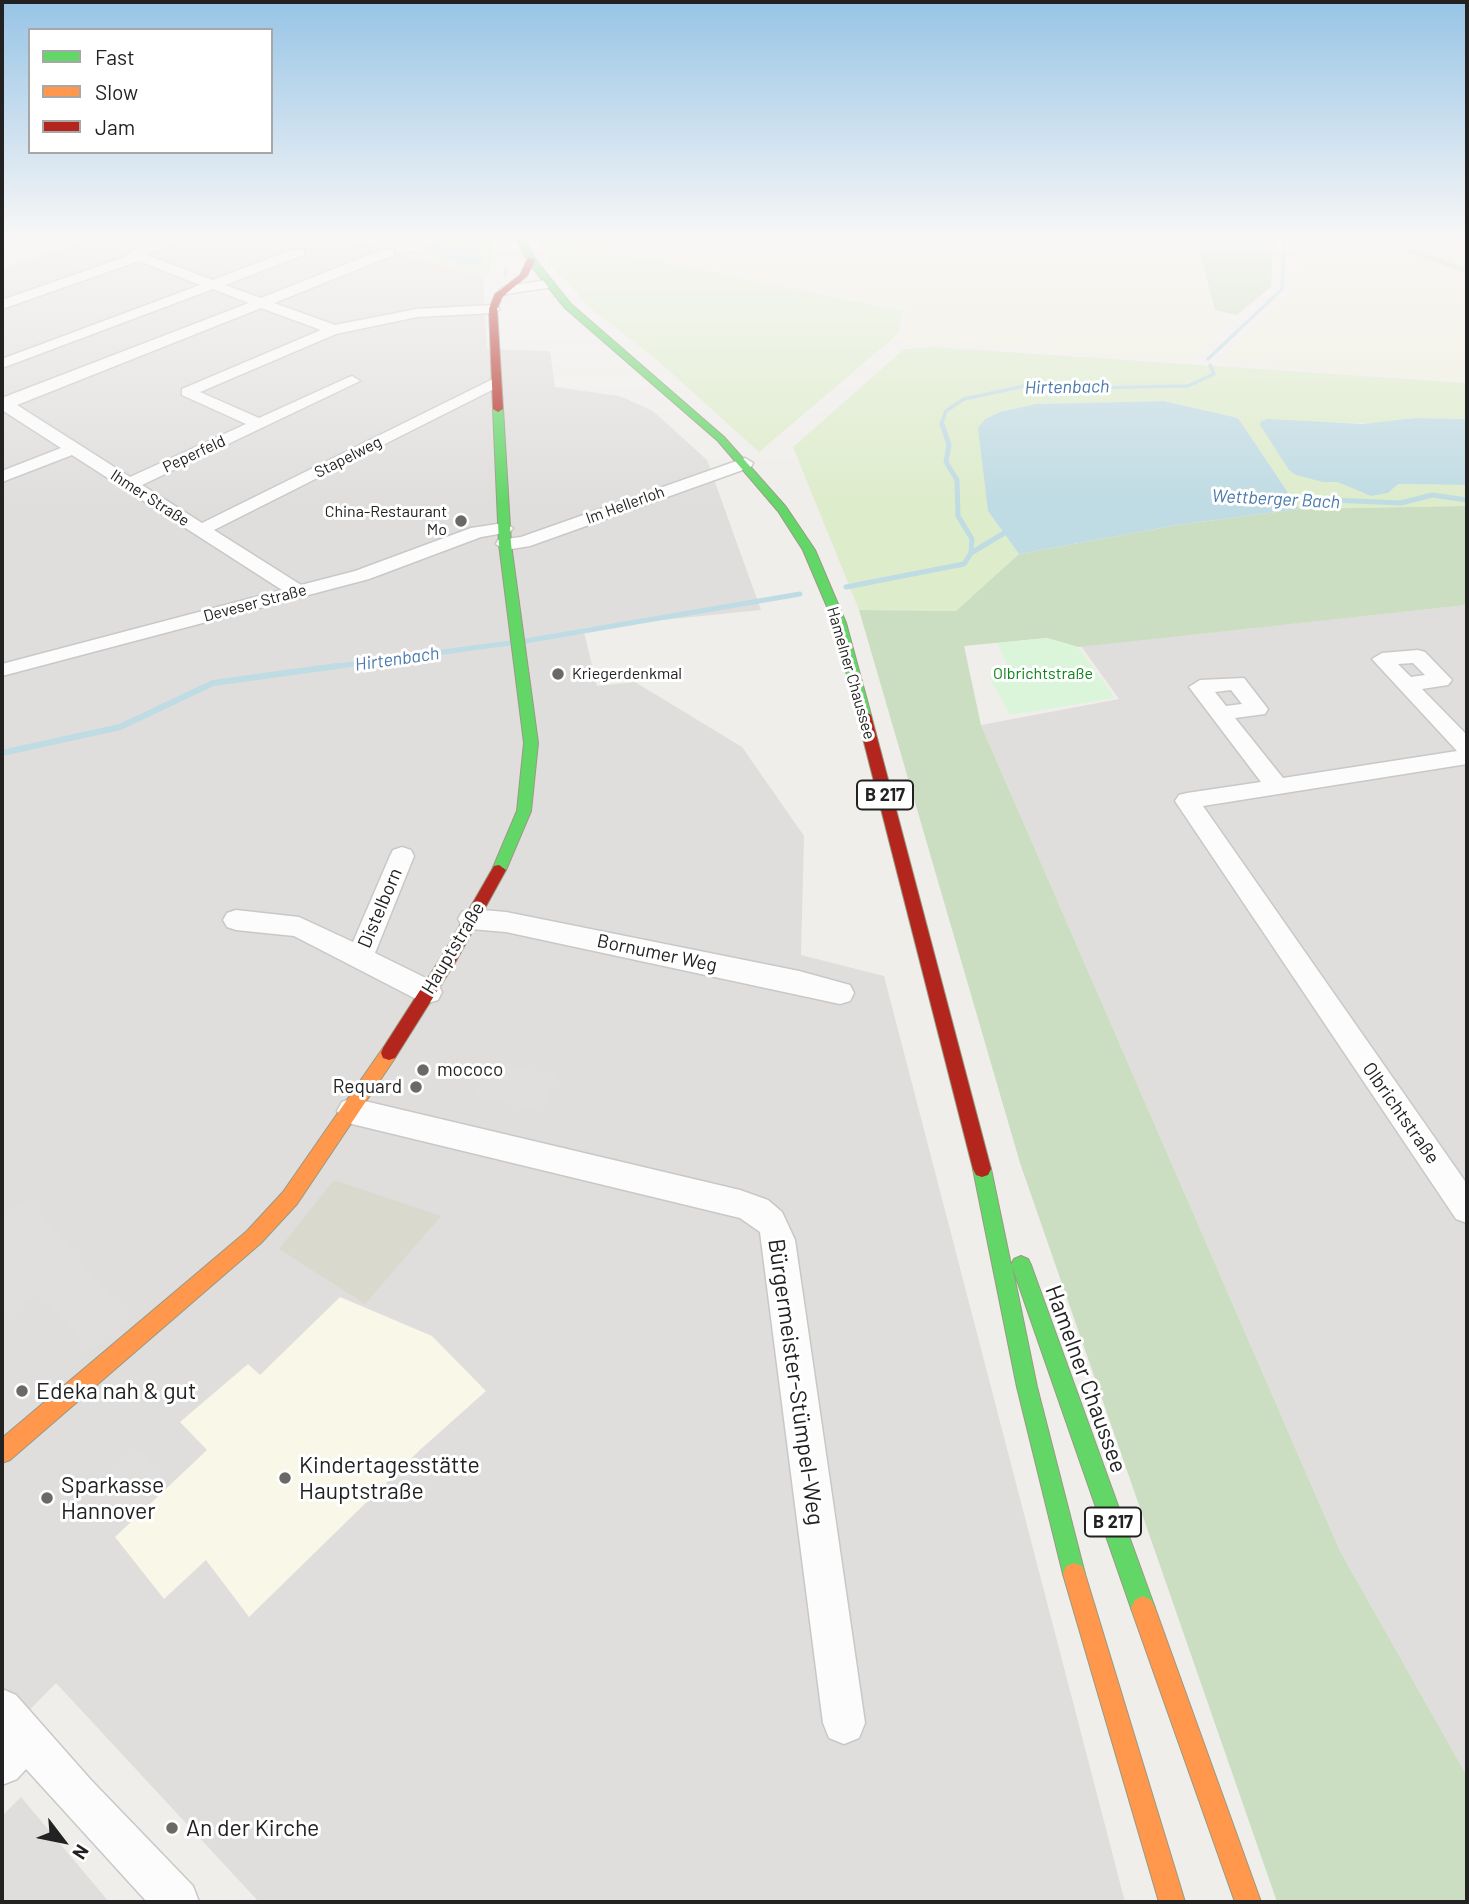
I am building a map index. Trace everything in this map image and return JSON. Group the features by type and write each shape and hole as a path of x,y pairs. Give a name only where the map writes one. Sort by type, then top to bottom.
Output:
{"main road":[{"name":"Hauptstraße","path":"2,1452 254,1237 313,1168 428,992 502,864 524,811 531,743 505,536 493,325"},
{"name":"Hamelner Chaussee","path":"590,325 697,417 745,463 782,509 809,551 840,623 978,1149 1027,1387 1088,1628 1172,1902"},
{"name":"Hamelner Chaussee","path":"978,1149 1068,1392 1177,1710 1248,1902"}],"street":[{"path":"2,364 109,325"},
{"path":"3,404 208,325"},
{"path":"320,325 334,330"},
{"name":"Peperfeld","path":"260,424 187,391 334,330 359,325"},
{"name":"Peperfeld","path":"129,484 352,381"},
{"name":"Stapelweg","path":"201,530 495,383"},
{"name":"Ihmer Straße","path":"3,404 298,592"},
{"path":"2,477 73,449"},
{"name":"Im Hellerloh","path":"505,536 524,541 745,463"},
{"name":"Deveser Straße","path":"2,670 362,575 477,532 505,536"},
{"path":"1406,684 1466,757"},
{"path":"1220,713 1277,787"},
{"name":"Olbrichtstraße","path":"1466,757 1187,801 1467,1209"},
{"name":"Distelborn","path":"359,959 401,856"},
{"name":"Bornumer Weg","path":"471,919 519,925 799,982 840,993"},
{"name":"Distelborn","path":"236,920 299,927 428,992"},
{"name":"Bürgermeister-Stümpel-Weg","path":"352,1111 740,1204 757,1210 771,1222 779,1240 844,1723"},
{"path":"10,1737 177,1902"}],"shaded area":[{"path":"2,325 486,325 487,349 550,351 555,387 620,396 653,411 707,460 761,610 583,628 597,686 635,682 742,747 804,836 801,955 884,976 1125,1902 259,1902 56,1683 2,1738"},
{"path":"1467,605 1467,1776 1340,1551 981,725 1119,699 1081,646"},
{"path":"492,1061 557,1076 541,1111 475,1096"},
{"path":"334,1180 441,1216 365,1304 279,1249"},
{"path":"28,1198 130,1319 90,1351 39,1292 2,1320 2,1217"},
{"name":"Kindertagesstätte Hauptstraße","path":"340,1297 432,1336 486,1391 421,1449 249,1617 206,1560 164,1599 115,1537 207,1450 180,1422 248,1364 260,1375"},
{"path":"139,1449 163,1479 135,1504 108,1515 90,1492"},
{"path":"21,1797 109,1902 2,1902 2,1816"}],"green space":[{"path":"612,325 900,325 898,334 759,452 657,360"},
{"path":"904,325 1227,325 1191,361 945,344 904,345"},
{"path":"1256,325 1467,325 1467,381 1221,363 1223,357"},
{"path":"933,347 1467,383 1467,419 1416,418 1386,424 1323,422 1323,482 1337,482 1371,496 1388,493 1398,484 1467,485 1467,506 1299,509 1238,418 1164,401 1035,404 1000,412 985,419 988,511 1019,554 956,611 859,610 793,447 904,349"},
{"path":"1467,506 1467,605 1078,647 1047,638 964,646 981,725 1340,1551 1467,1776 1467,1902 1277,1902 1020,1163 859,610 956,611 1019,554 1177,525 1299,509"},
{"name":"Olbrichtstraße","path":"1047,638 1078,647 1115,698 1010,715 989,677 1007,665 997,643"}],"water":[{"path":"1164,401 1238,418 1299,509 1177,525 1019,554 988,511 978,428 985,419 1000,412 1035,404"},
{"path":"1416,418 1467,419 1467,485 1398,484 1388,493 1371,496 1337,482 1323,482 1296,475 1289,470 1260,425 1261,421 1268,419 1363,424"}],"waterway":[{"name":"Hirtenbach","path":"1208,359 1244,325"},
{"name":"Hirtenbach","path":"941,425 946,411 964,399 1029,385 1088,388 1188,386 1214,374 1210,365"},
{"name":"Hirtenbach","path":"942,424 949,445 946,462 957,480 958,516 972,539 971,553"},
{"name":"Wettberger Bach","path":"1285,498 1401,503 1432,495 1467,500"},
{"name":"Wettberger Bach","path":"971,553 1011,529"},
{"name":"Hirtenbach","path":"846,587 964,564 971,553"},
{"name":"Hirtenbach","path":"525,641 800,594"},
{"name":"Hirtenbach","path":"324,668 510,643"},
{"name":"Hirtenbach","path":"2,753 120,727 213,683 337,666"}],"traffic: fast":[{"path":"590,325 721,439 782,509 809,550 840,623 864,715"},
{"path":"498,409 505,544 531,743 524,811 499,870"},
{"path":"982,1169 1027,1387 1074,1574"},
{"path":"1021,1265 1143,1608"}],"traffic: slow":[{"path":"2,1452 254,1237 290,1198 389,1053"},
{"path":"1074,1574 1172,1902"},
{"path":"1143,1608 1248,1902"}],"traffic: jam":[{"path":"494,325 498,409"},
{"path":"864,715 982,1169"},
{"path":"389,1053 450,957 499,870"}],"place":[{"name":"China-Restaurant Mo","path":"461,521"},
{"name":"Kriegerdenkmal","path":"558,674"},
{"name":"mococo","path":"423,1070"},
{"name":"Requard","path":"416,1087"},
{"name":"Edeka nah & gut","path":"22,1391"},
{"name":"Kindertagesstätte Hauptstraße","path":"285,1478"},
{"name":"Sparkasse Hannover","path":"47,1498"},
{"name":"An der Kirche","path":"172,1828"}]}
